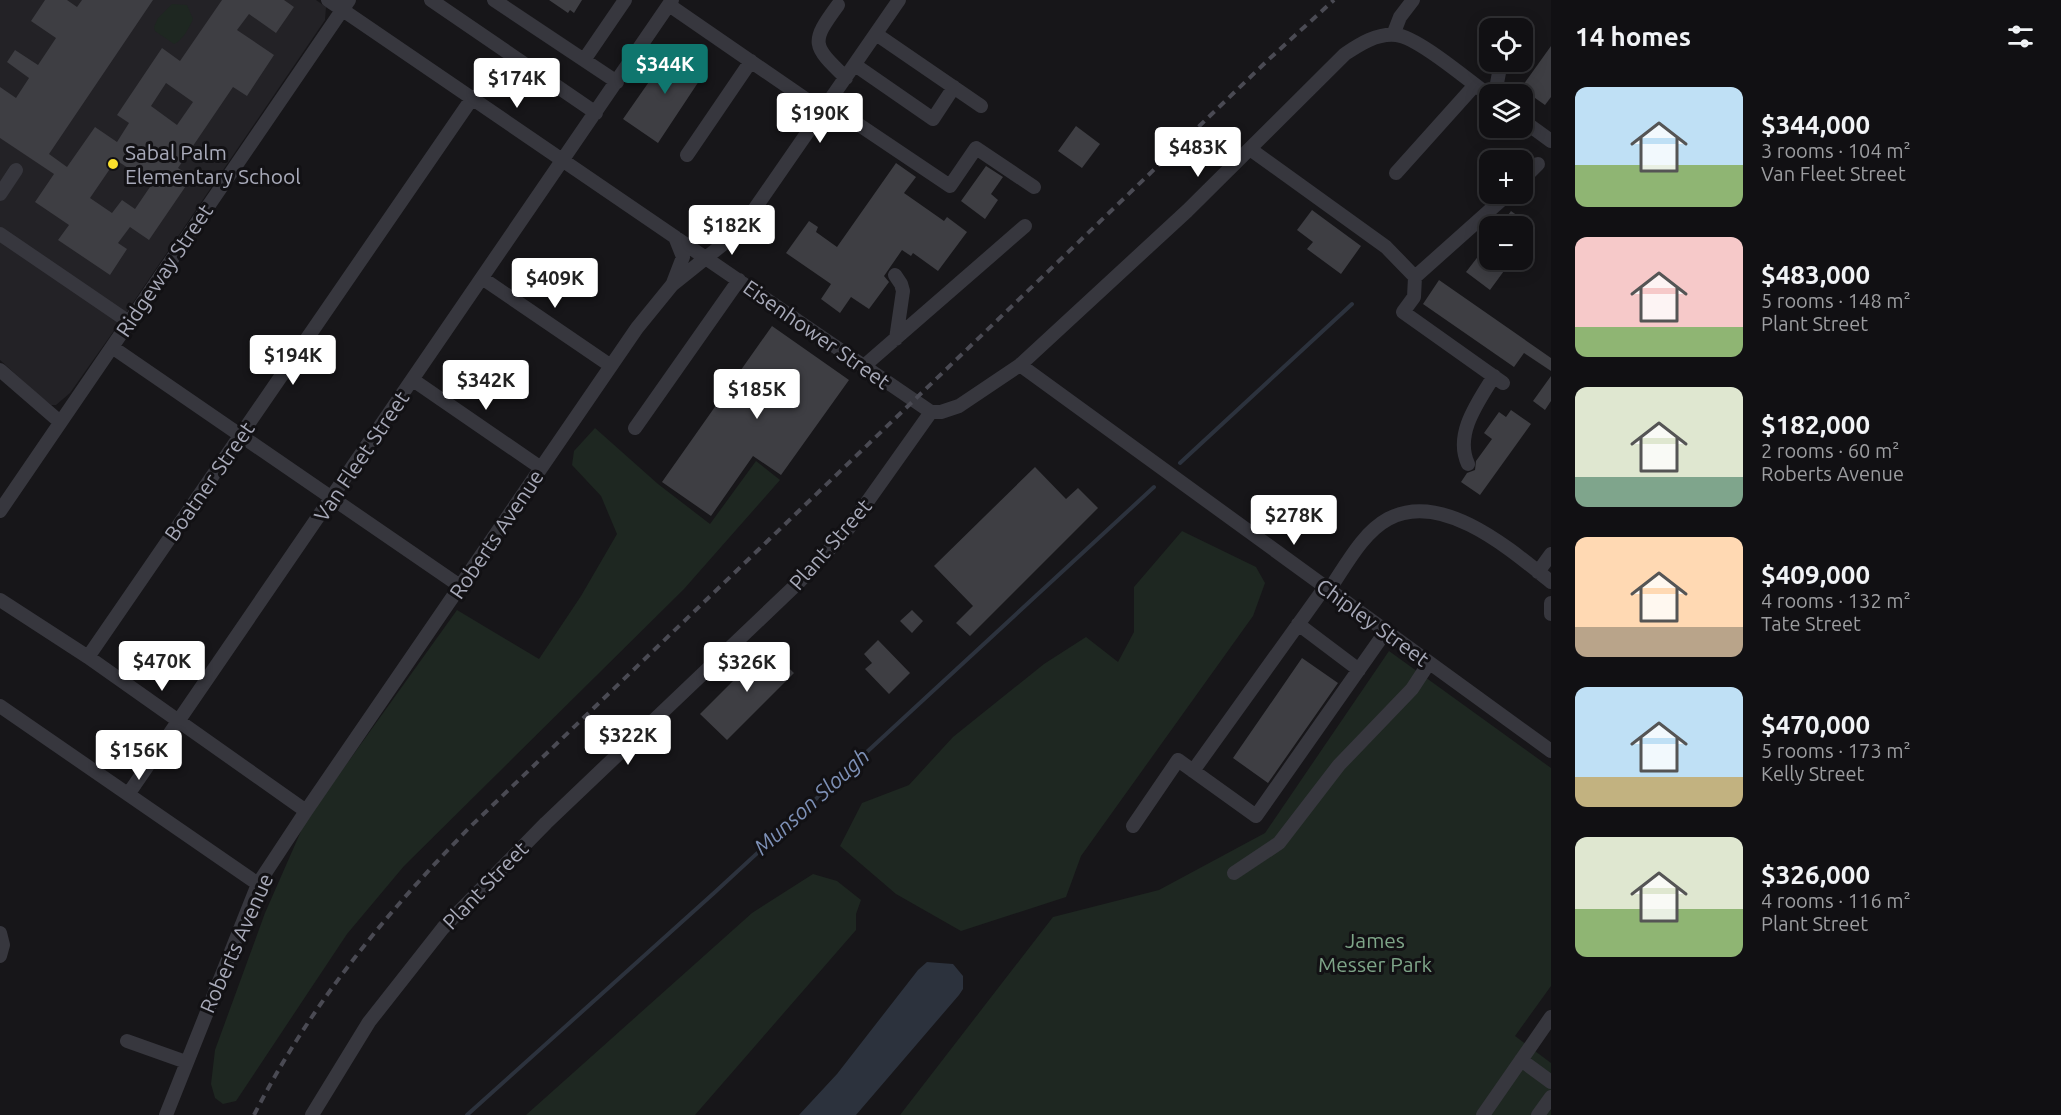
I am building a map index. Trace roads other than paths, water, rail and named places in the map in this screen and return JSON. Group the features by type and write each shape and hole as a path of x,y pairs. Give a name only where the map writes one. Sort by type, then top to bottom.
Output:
{"street":[{"name":"Eisenhower Street","path":"328,0 346,5 472,97 931,412"},
{"path":"431,0 596,113"},
{"path":"494,0 617,81"},
{"path":"584,60 625,0"},
{"name":"Roberts Avenue","path":"166,1115 258,884 653,307 672,285 707,258 747,220 899,0"},
{"path":"1394,35 1400,16 1413,0"},
{"path":"670,2 751,61 950,186 976,148 1034,187"},
{"name":"Van Fleet Street","path":"129,793 670,2"},
{"name":"Ridgeway Street","path":"0,511 346,5"},
{"path":"838,5 820,29 818,40 830,63 846,78"},
{"path":"876,34 981,106"},
{"path":"931,412 941,412 959,406 1020,365 1187,211 1345,54 1368,40 1394,35 1403,37 1430,53 1479,88"},
{"path":"687,155 751,61"},
{"path":"855,65 933,118 954,87"},
{"path":"1396,173 1474,85"},
{"name":"Boatner Street","path":"88,657 472,97"},
{"path":"1533,128 1551,141"},
{"path":"1250,149 1386,247 1415,277"},
{"path":"1533,169 1538,164"},
{"path":"0,194 16,170"},
{"path":"1468,464 1462,452 1469,419 1498,379 1403,312 1414,297 1415,277 1497,204"},
{"path":"864,366 1025,226"},
{"path":"0,234 129,321"},
{"path":"672,285 683,256 674,235"},
{"path":"895,275 902,284 903,291 896,339"},
{"path":"482,278 611,366"},
{"path":"635,428 739,280"},
{"path":"112,347 460,586"},
{"name":"Chipley Street","path":"1020,365 1551,751"},
{"path":"0,370 60,423"},
{"path":"413,380 541,468"},
{"name":"Plant Street","path":"312,1115 369,1022 443,928 546,823 834,546 931,412"},
{"path":"1193,771 1299,624 1371,532 1387,520 1401,514 1420,512 1460,520 1478,529 1551,582"},
{"path":"1538,572 1551,554"},
{"path":"0,600 88,657 306,811"},
{"path":"1551,603 1551,614"},
{"path":"1299,624 1359,669"},
{"path":"1133,826 1178,760 1256,816 1386,631"},
{"path":"1234,873 1279,843 1339,765 1413,688 1429,663"},
{"path":"0,706 258,884"},
{"path":"0,933 3,945 0,956"},
{"path":"1483,1115 1551,1017"},
{"path":"127,1041 186,1062"},
{"path":"1521,1060 1551,1082"},
{"path":"1538,1115 1551,1097"}],"waterway":[{"path":"1180,463 1352,304"},
{"name":"Munson Slough","path":"467,1115 714,893 1154,487"}],"railway":[{"path":"254,1115 299,1036 351,962 439,859 1268,60 1334,0"}],"place":[{"name":"Sabal Palm Elementary School","path":"113,164"}],"park label":[{"name":"James Messer Park","path":"1375,952"}]}
